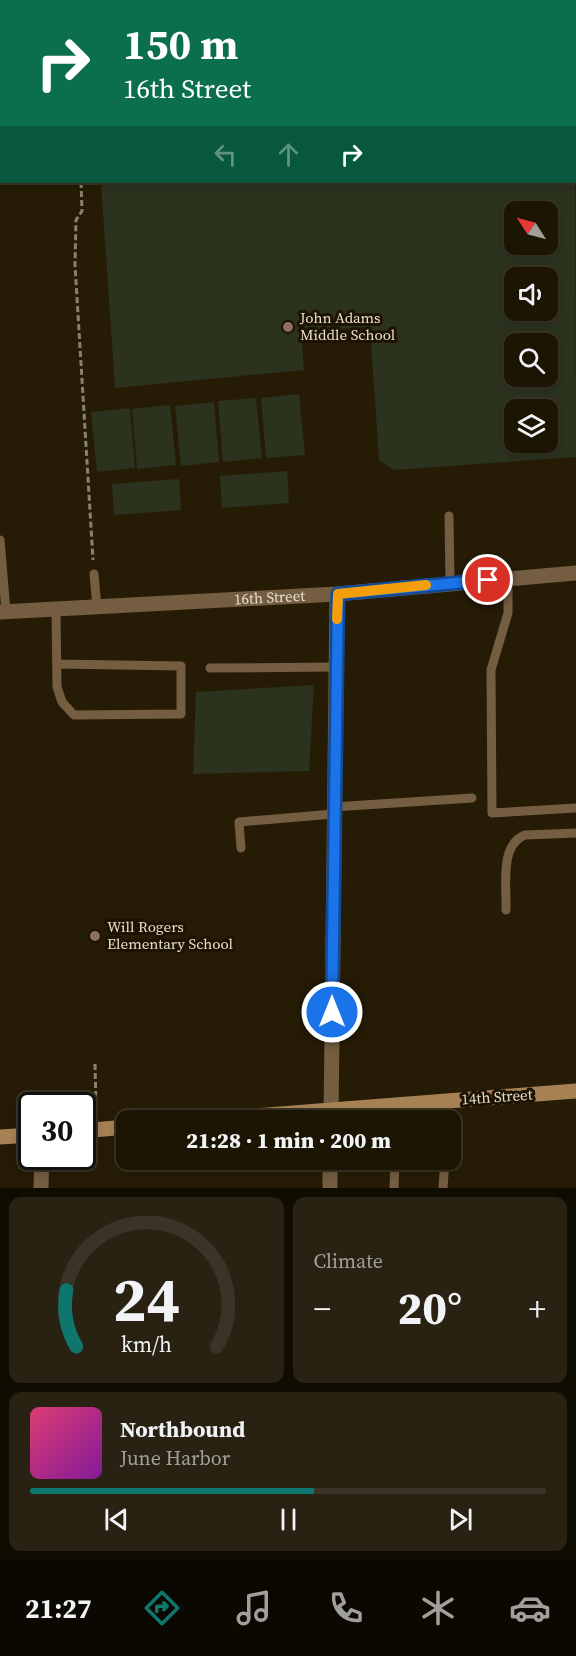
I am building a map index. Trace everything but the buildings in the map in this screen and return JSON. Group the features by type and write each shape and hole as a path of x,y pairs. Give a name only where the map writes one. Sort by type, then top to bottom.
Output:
{"street":[{"name":"16th Street","path":"3,611 56,611 338,594 576,573"},
{"path":"331,1110 333,811 338,594"},
{"name":"14th Street","path":"361,1110 396,1104 576,1091"},
{"path":"96,1130 116,1128"},
{"path":"0,1137 18,1136"},
{"path":"41,1188 42,1170"},
{"path":"330,1170 330,1188"}],"lane":[{"path":"449,516 450,583"},
{"path":"0,540 3,611"},
{"path":"94,574 97,608"},
{"path":"508,578 508,613 491,670 492,813 576,808"},
{"path":"56,611 57,687 62,702 74,715 181,714 181,666 58,664"},
{"path":"210,668 336,667"},
{"path":"241,848 239,822 472,798"},
{"path":"506,910 509,848 517,838 525,835 576,833"},
{"path":"447,1101 447,1110"},
{"path":"396,1104 396,1110"},
{"path":"394,1188 395,1170"},
{"path":"444,1188 445,1170"}],"path":[{"path":"81,183 82,211 76,220 75,265 94,574"},
{"path":"95,1064 96,1092"}],"green space":[{"path":"101,183 575,183 576,457 394,470 379,460 370,327 301,332 304,370 115,388"},
{"path":"299,394 305,455 266,458 261,398"},
{"path":"256,398 262,458 223,462 218,401"},
{"path":"214,402 219,462 181,466 175,406"},
{"path":"170,405 176,465 137,469 132,409"},
{"path":"130,408 135,468 97,472 91,412"},
{"path":"287,471 289,503 222,508 220,476"},
{"path":"179,479 181,510 114,515 112,484"},
{"path":"314,685 309,771 193,774 196,692"}],"slow traffic":[{"path":"337,619 338,594 426,585"}],"place":[{"name":"John Adams Middle School","path":"288,327"},
{"name":"Will Rogers Elementary School","path":"95,936"}],"route":[{"path":"332,1012 333,814 338,594 488,580"}]}
